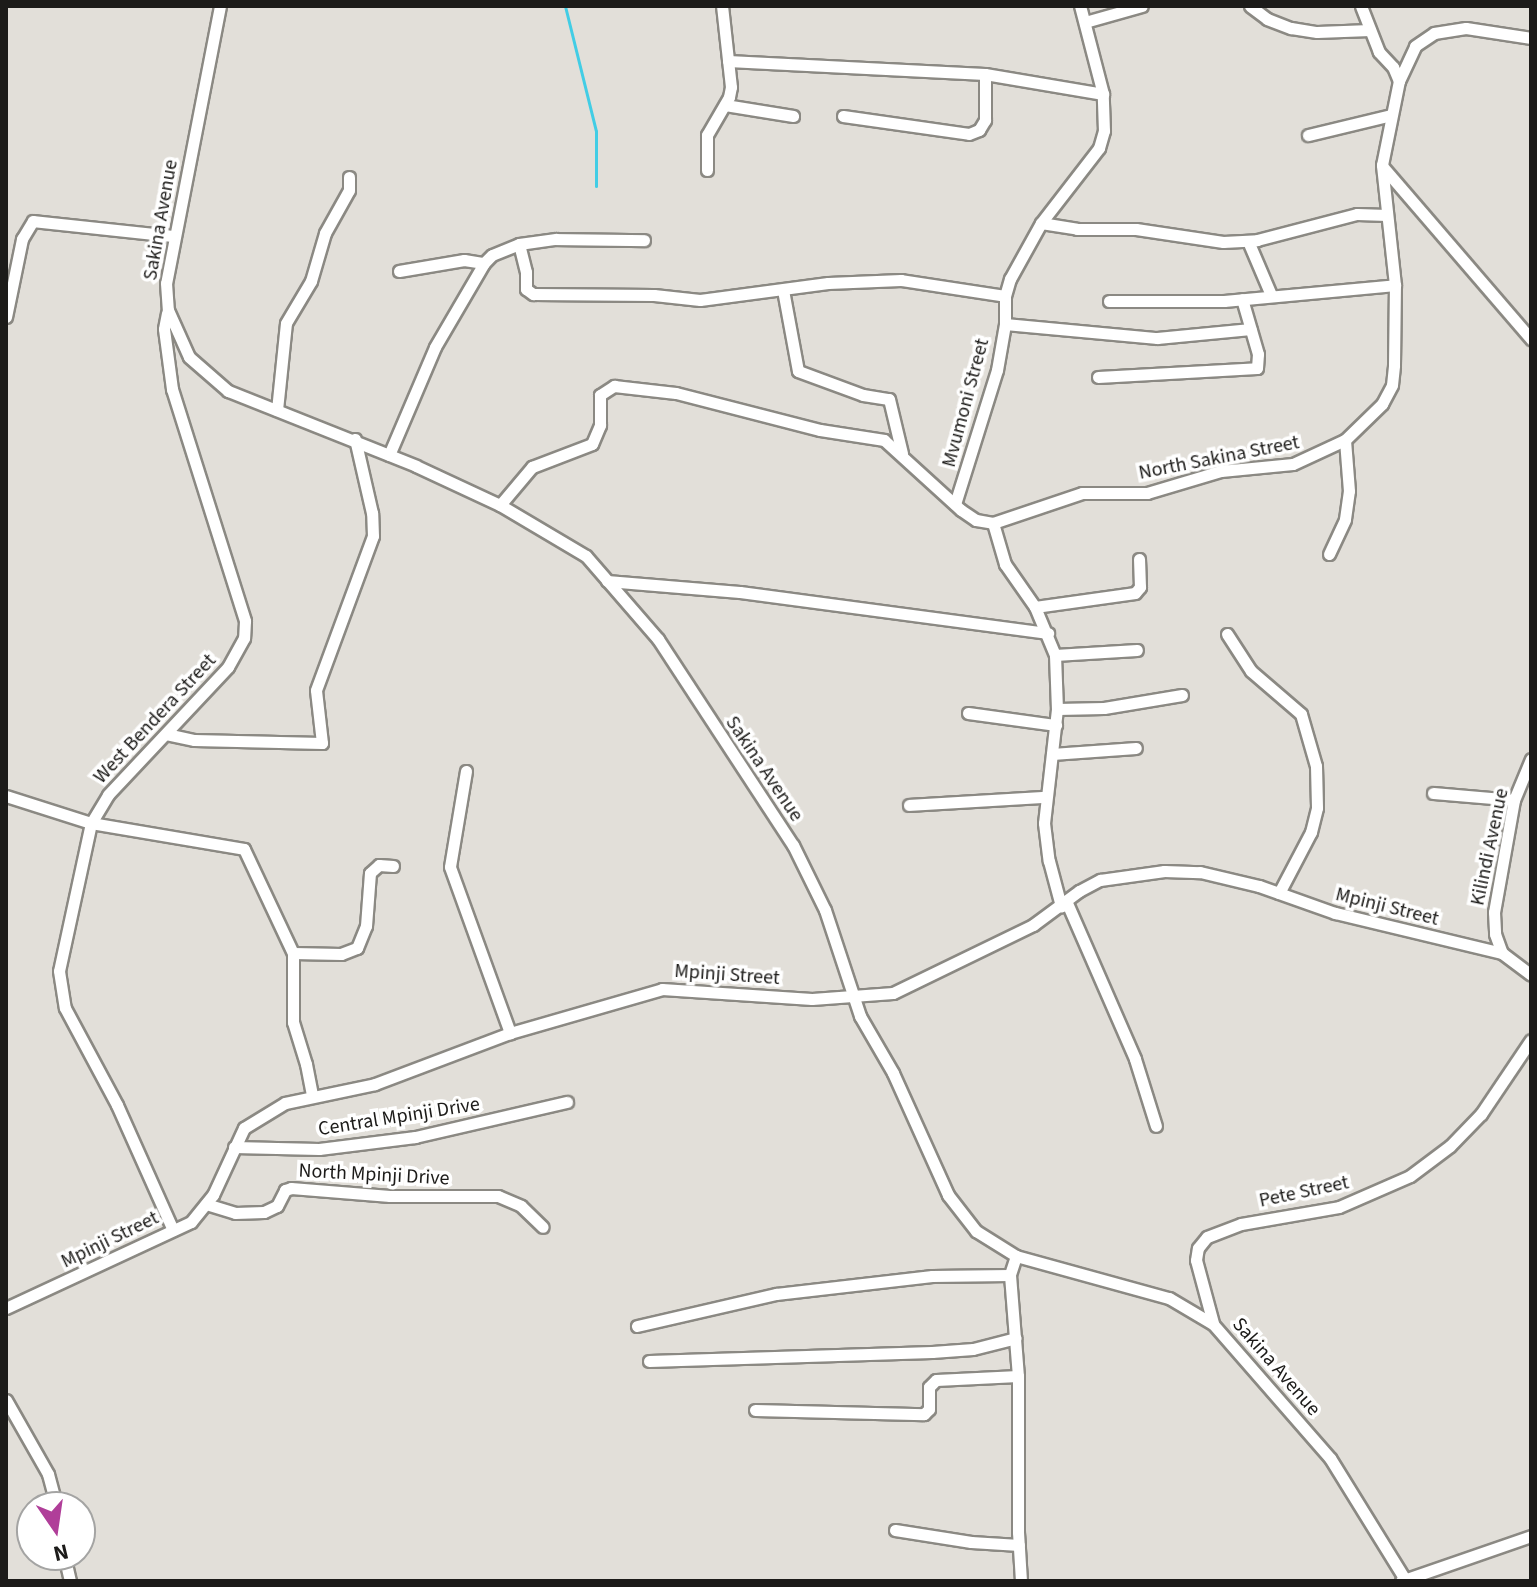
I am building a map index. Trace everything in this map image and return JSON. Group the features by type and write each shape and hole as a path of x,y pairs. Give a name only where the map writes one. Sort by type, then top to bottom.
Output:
{"street":[{"name":"Sakina Avenue","path":"220,6 166,283 168,310 189,357 228,391 355,439 500,505 586,556 658,639 793,845 825,910 852,998 893,1073 948,1195 976,1231 1016,1256 1169,1298 1213,1324 1330,1458 1402,1580"},
{"path":"707,170 707,135 725,105 731,87 722,6"},
{"name":"Mvumoni Street","path":"955,504 997,370 1005,324 1005,296 1041,223 1099,148 1104,131 1103,94 1080,6"},
{"path":"1085,22 1142,6"},
{"path":"1250,6 1267,19 1291,28 1317,32 1370,30"},
{"path":"1361,6 1379,52 1393,67 1399,81"},
{"name":"North Sakina Street","path":"993,523 1082,493 1147,493 1221,471 1293,464 1345,440 1382,404 1392,385 1395,285 1382,165 1399,81 1415,46 1434,33 1466,28 1531,38"},
{"path":"728,61 985,74 1103,94"},
{"path":"843,116 969,134 979,130 985,120 985,74"},
{"path":"725,105 793,116"},
{"path":"1308,135 1391,115"},
{"path":"1382,165 1531,339"},
{"path":"277,410 286,323 311,281 325,233 349,190 349,177"},
{"path":"1041,223 1077,229 1136,229 1190,239 1248,241 1357,214 1387,215"},
{"path":"6,317 22,239 33,221 174,236"},
{"path":"389,455 435,347 484,263 519,244 573,238 644,240"},
{"path":"1248,241 1271,295"},
{"path":"519,244 526,272 526,289 533,294 637,295 700,300 828,283 901,280 1005,296"},
{"path":"399,271 464,260 484,263"},
{"path":"1109,301 1242,299 1395,285"},
{"path":"783,290 798,371 863,395 889,399 902,453"},
{"path":"1098,377 1257,368 1258,354 1242,299"},
{"name":"West Bendera Street","path":"168,310 164,329 172,389 245,621 239,652 108,795 91,823 60,954 60,994 117,1105 173,1230"},
{"path":"1005,324 1157,338 1251,329"},
{"path":"500,505 532,467 592,444 600,425 600,395 614,386 676,393 820,430 869,435 902,453 976,520 993,523 1005,564 1035,607 1055,655 1056,725 1045,797 1049,861 1064,904 1135,1059 1156,1126"},
{"path":"166,734 194,740 322,743 316,690 373,536 372,513 355,439"},
{"path":"1329,554 1345,519 1349,491 1345,440"},
{"path":"1035,607 1135,593 1140,587 1139,559"},
{"path":"607,581 740,592 1048,633"},
{"path":"1227,634 1251,671 1301,714 1316,766 1317,808 1311,832 1279,893"},
{"path":"1055,655 1137,650"},
{"path":"1057,709 1104,708 1182,695"},
{"path":"968,713 1056,725"},
{"path":"1052,754 1136,748"},
{"name":"Kilindi Avenue","path":"1502,953 1495,934 1494,912 1514,800 1531,759"},
{"path":"466,771 450,867 487,979 510,1033"},
{"path":"1433,793 1514,800"},
{"path":"6,796 91,823 244,849 293,953 293,1022 312,1095"},
{"path":"909,805 1045,797"},
{"path":"293,953 341,954 357,948 366,926 370,873 379,865 393,866"},
{"name":"Mpinji Street","path":"6,1308 191,1222 206,1204 234,1147 251,1122 285,1103 375,1084 510,1033 662,989 812,999 893,993 1033,925 1079,891 1100,880 1164,871 1200,872 1279,893 1335,913 1502,953"},
{"path":"1502,953 1531,975"},
{"name":"Pete Street","path":"1213,1324 1196,1260 1198,1248 1207,1237 1241,1224 1339,1207 1410,1176 1450,1146 1481,1114 1531,1040"},
{"name":"Central Mpinji Drive","path":"234,1147 319,1149 400,1139 567,1102"},
{"name":"North Mpinji Drive","path":"206,1204 235,1213 264,1212 277,1206 285,1190 291,1188 390,1196 498,1196 521,1206 543,1227"},
{"path":"1016,1256 1010,1275 1018,1376 1021,1581"},
{"path":"637,1326 776,1294 932,1276 1010,1275"},
{"path":"649,1361 932,1352 973,1349 1016,1338"},
{"path":"755,1410 924,1414 929,1409 929,1387 936,1380 1018,1376"},
{"path":"6,1400 48,1474 53,1491"},
{"path":"895,1530 971,1542 1019,1545"},
{"path":"1402,1580 1531,1536"}],"waterway":[{"path":"565,6 596,131 596,186"}]}
